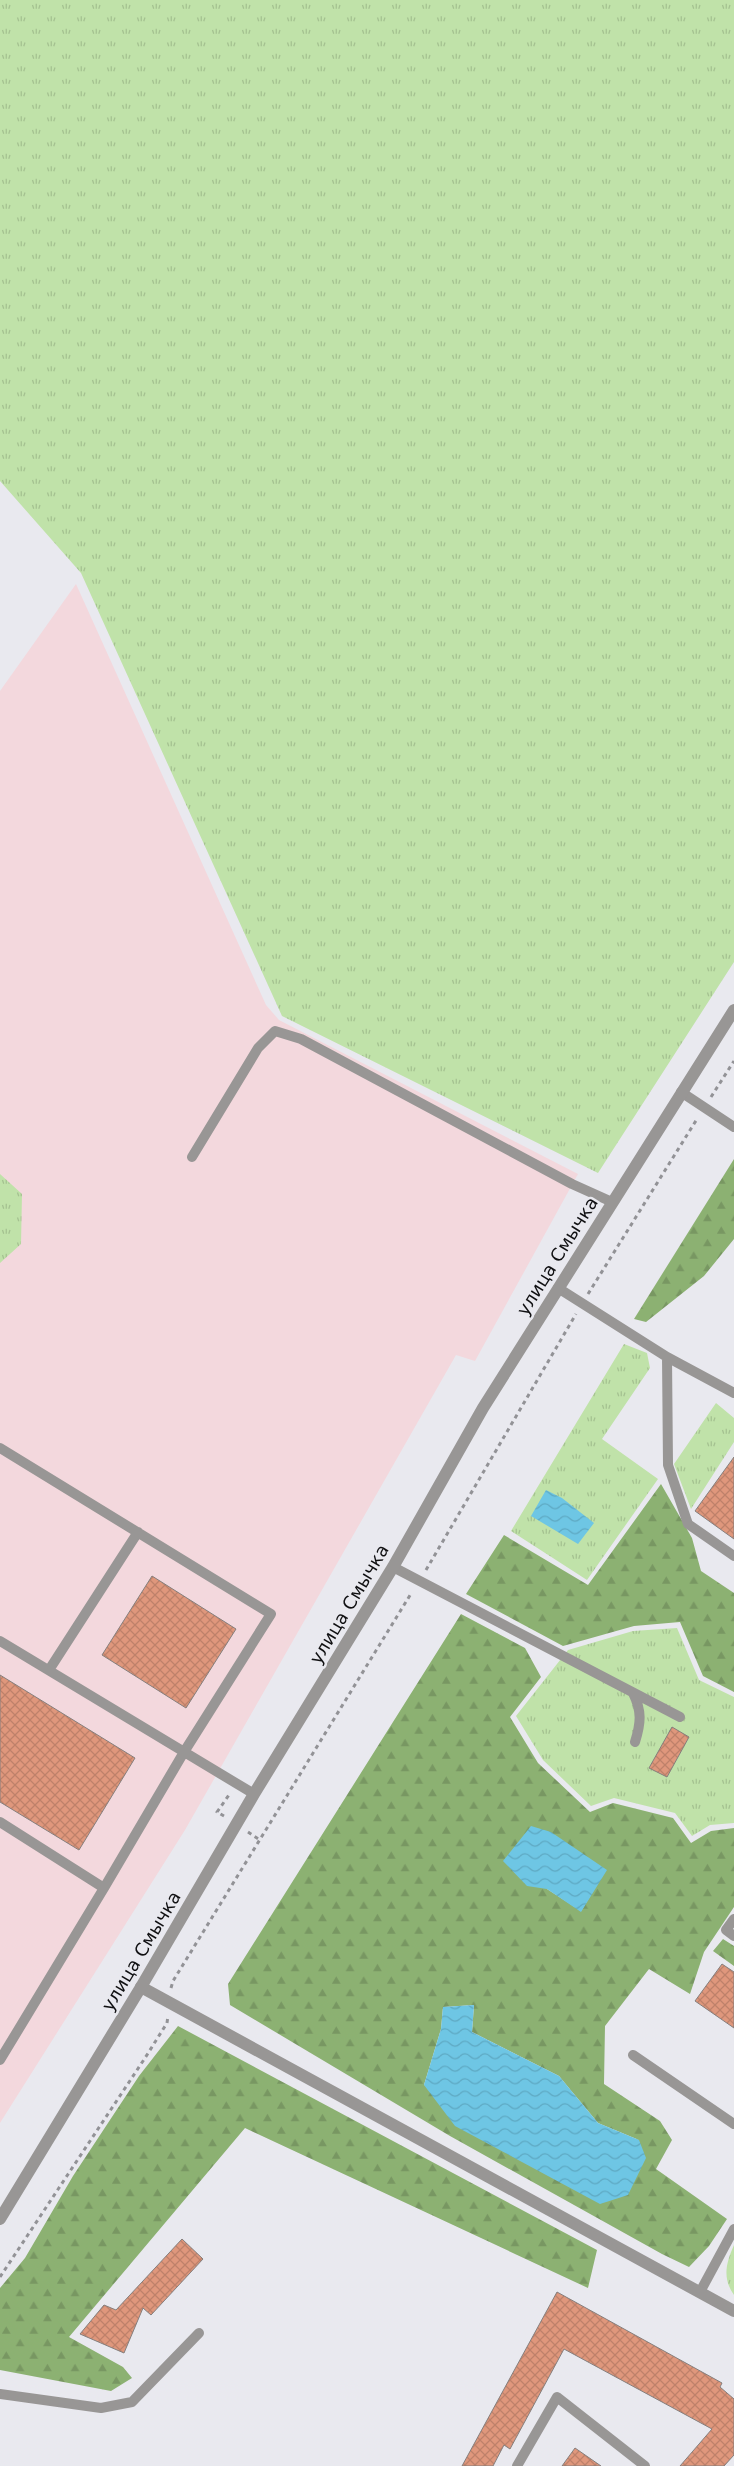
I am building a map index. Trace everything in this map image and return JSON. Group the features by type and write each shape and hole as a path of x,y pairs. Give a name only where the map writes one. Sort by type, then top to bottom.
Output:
{"street":[{"name":"улица Смычка","path":"0,2219 392,1567 483,1408 734,1010"},
{"path":"141,1987 734,2311"}],"lane":[{"path":"192,1157 258,1048 276,1031 301,1039 572,1184 612,1202"},
{"path":"682,1092 734,1127"},
{"path":"558,1288 667,1357 734,1393"},
{"path":"667,1357 668,1465 688,1524 734,1556"},
{"path":"0,1448 270,1614 184,1752 0,2060"},
{"path":"49,1670 138,1532"},
{"path":"392,1567 680,1717"},
{"path":"0,1641 254,1794"},
{"path":"633,1693 640,1706 641,1723 634,1742"},
{"path":"0,1822 104,1888"},
{"path":"734,1919 726,1930 734,1936"},
{"path":"633,2055 734,2124"},
{"path":"700,2292 734,2229"},
{"path":"0,2394 101,2408 132,2402 199,2333"},
{"path":"517,2466 557,2397 645,2466"}],"path":[{"path":"0,2277 167,2023 168,2002 173,1981 419,1581 583,1304 734,1062"}],"shaded area":[{"path":"76,584 266,1005 279,1020 578,1174 475,1361 456,1355 185,1830 0,2123 0,691"}],"green space":[{"path":"0,0 734,0 734,962 598,1173 282,1016 81,573 0,481"},
{"path":"734,1159 734,1239 704,1276 646,1322 634,1319"},
{"path":"0,1174 22,1194 21,1244 0,1263"},
{"path":"624,1344 647,1353 650,1368 602,1439 658,1479 587,1580 511,1531"},
{"path":"716,1403 734,1418 734,1442 691,1509 674,1464"},
{"path":"661,1484 692,1538 701,1571 734,1593 734,1692 703,1676 680,1622 634,1626 563,1646 466,1594 504,1535 588,1585"},
{"path":"461,1614 525,1648 541,1677 510,1717 538,1763 590,1812 613,1803 673,1818 691,1843 711,1831 734,1828 734,1907 704,1952 690,1994 649,1969 605,2026 604,2084 660,2121 672,2140 656,2169 727,2219 709,2246 689,2267 662,2254 450,2136 230,2005 228,1984","holes":["606,1870 581,1911 547,1889","474,2005 472,2032 559,2076 598,2123 639,2140 424,2085 441,2029 443,2007"]},
{"path":"677,1628 699,1680 734,1697 734,1823 710,1825 692,1836 675,1813 614,1798 591,1806 543,1760 516,1716 568,1650 633,1631"},
{"path":"723,1939 734,1946 734,1966 713,1951"},
{"path":"178,2026 597,2250 588,2288 245,2128 69,2337 123,2367 132,2378 111,2391 0,2370 0,2288 25,2258 73,2176 139,2076"},
{"path":"734,2245 734,2295 728,2283 726,2270"}],"water":[{"path":"546,1490 562,1498 594,1523 578,1544 531,1516"},
{"path":"531,1826 551,1832 607,1870 581,1912 547,1889 527,1886 503,1861"},
{"path":"474,2005 472,2032 559,2076 598,2123 639,2140 646,2158 628,2195 600,2204 455,2126 424,2085 441,2029 443,2007"}],"building":[{"path":"734,1457 734,1539 695,1511"},
{"path":"152,1576 236,1629 186,1708 102,1655"},
{"path":"0,1675 135,1758 79,1850 0,1802"},
{"path":"672,1727 689,1737 667,1777 649,1768"},
{"path":"722,1964 734,1972 734,2028 695,2001"},
{"path":"182,2239 203,2259 151,2315 143,2308 124,2353 80,2334 104,2305 116,2310"},
{"path":"557,2292 722,2383 720,2387 734,2399 734,2455 724,2466 680,2466 712,2429 564,2349 510,2449 504,2445 493,2466 462,2466"},
{"path":"575,2448 601,2466 562,2466"}]}
